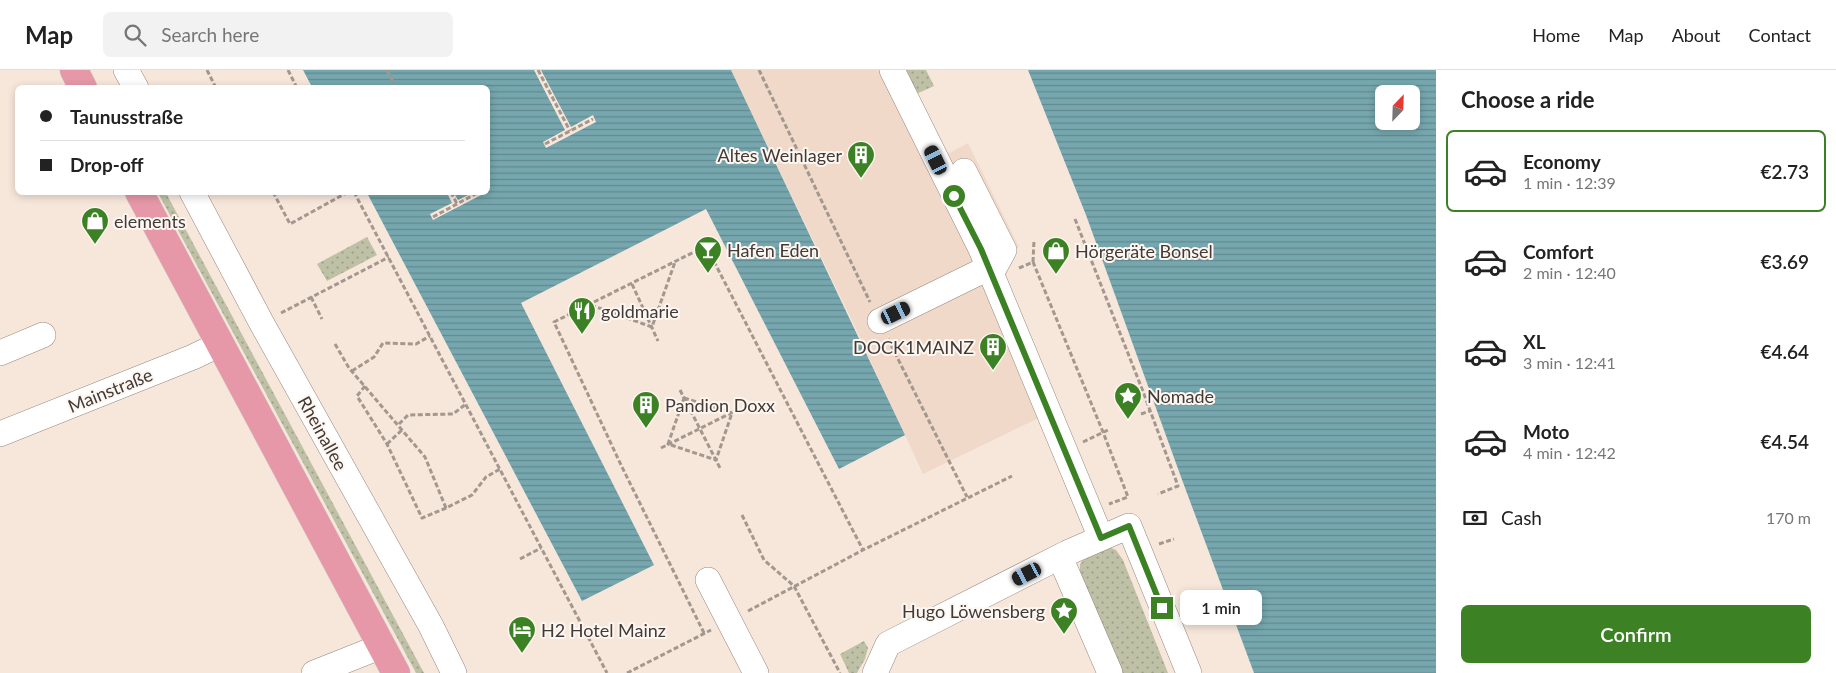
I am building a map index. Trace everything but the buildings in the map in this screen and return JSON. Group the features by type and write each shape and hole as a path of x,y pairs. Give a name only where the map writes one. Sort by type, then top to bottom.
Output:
{"main road":[{"path":"74,70 82,85"},
{"path":"141,195 396,673"}],"street":[{"path":"126,70 134,85"},
{"path":"892,70 991,274 1101,538"},
{"path":"880,321 991,274 1004,250 964,171"},
{"name":"Rheinallee","path":"194,195 261,322 431,626 454,673"},
{"path":"0,352 43,335"},
{"name":"Mainstraße","path":"0,434 193,357 220,344"},
{"path":"874,673 888,644 1060,557 1129,526 1189,673"},
{"path":"1060,557 1110,673"},
{"path":"708,580 756,673"},
{"path":"314,673 354,659 382,646"}],"path":[{"path":"207,70 214,85"},
{"path":"288,70 296,85"},
{"path":"386,70 394,85"},
{"path":"538,70 570,131"},
{"path":"759,70 967,497"},
{"path":"545,144 593,119"},
{"path":"275,195 290,224 343,195"},
{"path":"356,195 606,673"},
{"path":"452,195 457,204"},
{"path":"432,217 474,195"},
{"path":"1075,219 1178,486 1158,494"},
{"path":"1034,240 1033,262 1128,497 1090,512"},
{"path":"704,633 554,322 706,246 863,550"},
{"path":"261,322 389,258"},
{"path":"652,326 676,261"},
{"path":"991,274 1033,262"},
{"path":"632,284 658,340"},
{"path":"311,297 322,319"},
{"path":"590,304 652,326"},
{"path":"352,371 374,357 382,343 416,344 430,336"},
{"path":"335,344 352,371 399,424 425,457 446,508"},
{"path":"365,386 357,396 388,444 422,518 472,495 486,477 500,469"},
{"path":"775,392 781,389"},
{"path":"680,390 720,468"},
{"path":"684,398 732,413"},
{"path":"668,444 684,398"},
{"path":"399,424 408,415 453,414 466,404"},
{"path":"661,448 739,410"},
{"path":"1141,414 1150,411"},
{"path":"716,460 732,413"},
{"path":"388,444 403,429"},
{"path":"1064,451 1110,429"},
{"path":"668,444 716,460"},
{"path":"627,673 863,550 1012,476"},
{"path":"742,516 764,560 794,586 840,673"},
{"path":"1156,546 1174,539"},
{"path":"520,559 541,548"}],"shaded area":[{"path":"731,70 892,70 936,160 968,143 1019,247 982,265 1047,414 923,474 855,327"}],"green space":[{"path":"902,70 926,70 934,86 914,95"},
{"path":"159,195 167,195 424,673 416,673"},
{"path":"367,237 377,255 327,281 317,264"},
{"path":"1109,547 1116,550 1123,560 1168,673 1120,673 1080,572 1080,564 1086,557"},
{"path":"864,641 868,648 865,659 857,673 849,673 840,654"}],"water":[{"path":"303,70 731,70 905,435 839,469 706,209 521,303 654,565 582,601 368,195 490,195 490,85 311,85"},
{"path":"1028,70 1436,70 1436,673 1254,673 1086,215"}],"pier":[{"path":"534,70 541,70 571,127 593,115 596,122 546,148 543,142 565,130"},
{"path":"448,195 455,195 458,200 468,195 481,195 433,220 430,214 452,203"}],"place":[{"name":"Altes Weinlager","path":"861,179"},
{"name":"elements","path":"95,245"},
{"name":"Hafen Eden","path":"708,274"},
{"name":"Hörgeräte Bonsel","path":"1056,275"},
{"name":"goldmarie","path":"582,335"},
{"name":"DOCK1MAINZ","path":"993,371"},
{"name":"Nomade","path":"1128,420"},
{"name":"Pandion Doxx","path":"646,429"},
{"name":"Hugo Löwensberg","path":"1064,635"},
{"name":"H2 Hotel Mainz","path":"522,654"}],"route":[{"path":"954,196 981,249 1101,538 1129,526 1162,608"}]}
